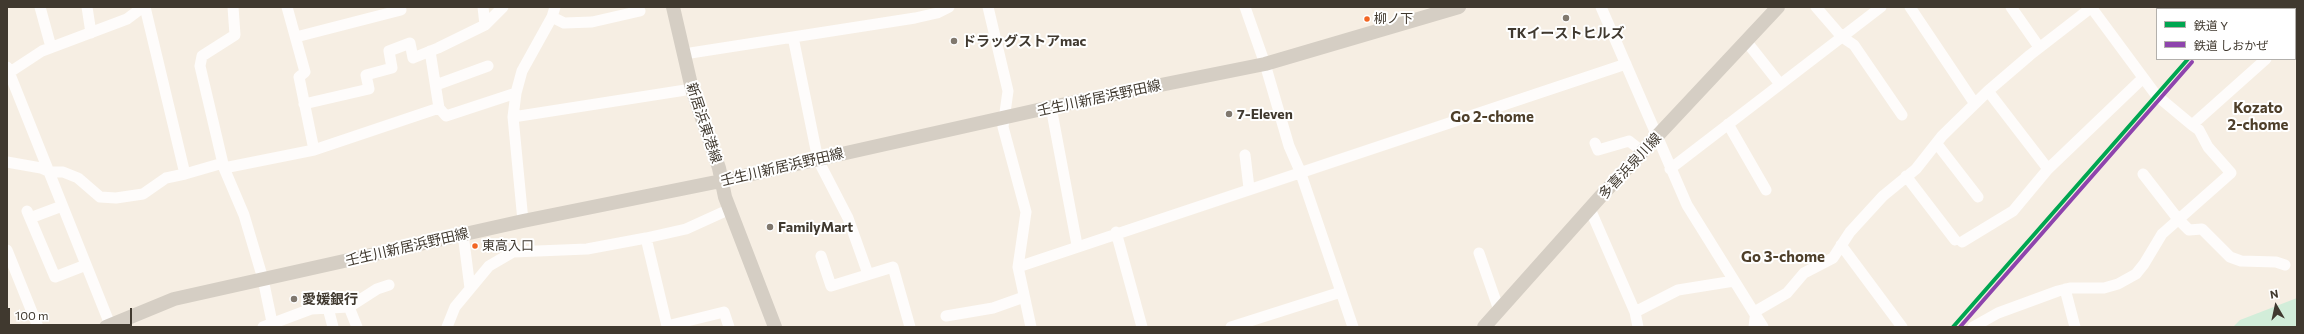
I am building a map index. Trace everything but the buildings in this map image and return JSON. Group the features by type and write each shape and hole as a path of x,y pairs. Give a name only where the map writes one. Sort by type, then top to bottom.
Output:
{"main road":[{"name":"新居浜東港線","path":"673,7 692,89 719,168 721,181 730,209 775,327"},
{"name":"壬生川新居浜野田線","path":"109,326 174,300 263,279 523,221 818,160 1051,107 1265,64 1459,7"},
{"name":"多喜浜泉川線","path":"1484,327 1590,209 1778,7"}],"street":[{"path":"40,7 51,47"},
{"path":"87,7 91,33"},
{"path":"109,326 50,172 8,71 51,47 127,19 144,7 185,174"},
{"path":"234,7 235,35 202,56 200,66 224,166 244,215 263,279 270,326 311,309 349,307 377,289 389,285"},
{"path":"287,7 305,72 299,77 314,150"},
{"path":"296,37 401,10 400,7"},
{"path":"483,7 485,25"},
{"path":"304,104 369,89 366,75 392,68 389,51 410,43 413,58 485,25 503,7"},
{"path":"684,54 915,18 937,14 949,7"},
{"path":"988,7 1008,91 1008,98 1003,118 1003,127 1026,212 1018,267 1031,327"},
{"path":"1245,7 1265,64 1289,146 1300,171 1353,327"},
{"path":"1601,7 1670,169 1687,205 1763,327"},
{"path":"1816,7 1842,37 1854,45 1902,115"},
{"path":"1670,169 1881,7"},
{"path":"1910,7 1976,104"},
{"path":"2011,7 2039,47"},
{"path":"1754,327 1754,313 1759,308 1787,293 1804,273 1833,258 1840,245 1860,221 1926,158 1945,132 1988,91 2039,47 2091,7 2156,95 2200,130 2208,147 2231,173 2162,234 2144,264 2127,280 2104,288 2065,289 1998,314 1972,327"},
{"path":"523,221 513,117 516,93 522,71 554,12 564,23 586,23 640,11"},
{"path":"794,37 818,160 848,218 868,274"},
{"path":"1746,41 1780,84"},
{"path":"430,51 439,108 446,116 516,93"},
{"path":"2192,125 2265,60"},
{"path":"1018,267 1116,232 1626,64"},
{"path":"436,85 488,66"},
{"path":"1906,176 1958,241 2012,210 2048,169 2143,78"},
{"path":"513,117 692,89"},
{"path":"1988,91 2048,169"},
{"path":"1051,107 1078,245"},
{"path":"7,162 41,168 50,172 63,172 78,178 100,197 116,198 143,194 166,178 314,150 439,108"},
{"path":"1728,124 1766,190"},
{"path":"1595,143 1598,150 1629,141 1644,152"},
{"path":"1937,144 1978,197"},
{"path":"1245,155 1249,188"},
{"path":"2143,174 2178,220 2189,230 2202,229 2230,256 2241,261 2276,262 2284,265"},
{"path":"62,206 29,214 54,277 86,265"},
{"path":"447,327 455,307 489,266 513,252 587,249 646,238 686,229 730,209"},
{"path":"1590,209 1634,312 1638,327"},
{"path":"1116,232 1142,327"},
{"path":"463,234 470,288"},
{"path":"646,238 666,327 724,312 729,327"},
{"path":"1840,245 1902,327"},
{"path":"7,250 11,268 38,327"},
{"path":"1479,254 1499,310"},
{"path":"821,256 831,286 893,267 910,327"},
{"path":"1634,312 1678,290 1734,281"},
{"path":"2065,289 2075,327"},
{"path":"1231,327 1341,292"},
{"path":"946,316 993,308 1024,297"},
{"path":"349,307 357,327"},
{"path":"328,308 333,327"}],"green space":[{"path":"2297,298 2297,327 2233,327 2240,320"}],"rail line":[{"name":"Y","path":"1953,327 2187,60"},
{"name":"しおかぜ","path":"1960,327 2192,62"}],"place":[{"name":"TKイーストヒルズ","path":"1566,18"},
{"name":"柳ノ下","path":"1367,19"},
{"name":"ドラッグストアmac","path":"954,41"},
{"name":"7-Eleven","path":"1229,114"},
{"name":"FamilyMart","path":"770,227"},
{"name":"東高入口","path":"475,246"},
{"name":"愛媛銀行","path":"294,299"}],"district":[{"name":"Kozato 2-chome","path":"2258,116"},
{"name":"Go 2-chome","path":"1492,117"},
{"name":"Go 3-chome","path":"1783,257"}]}
